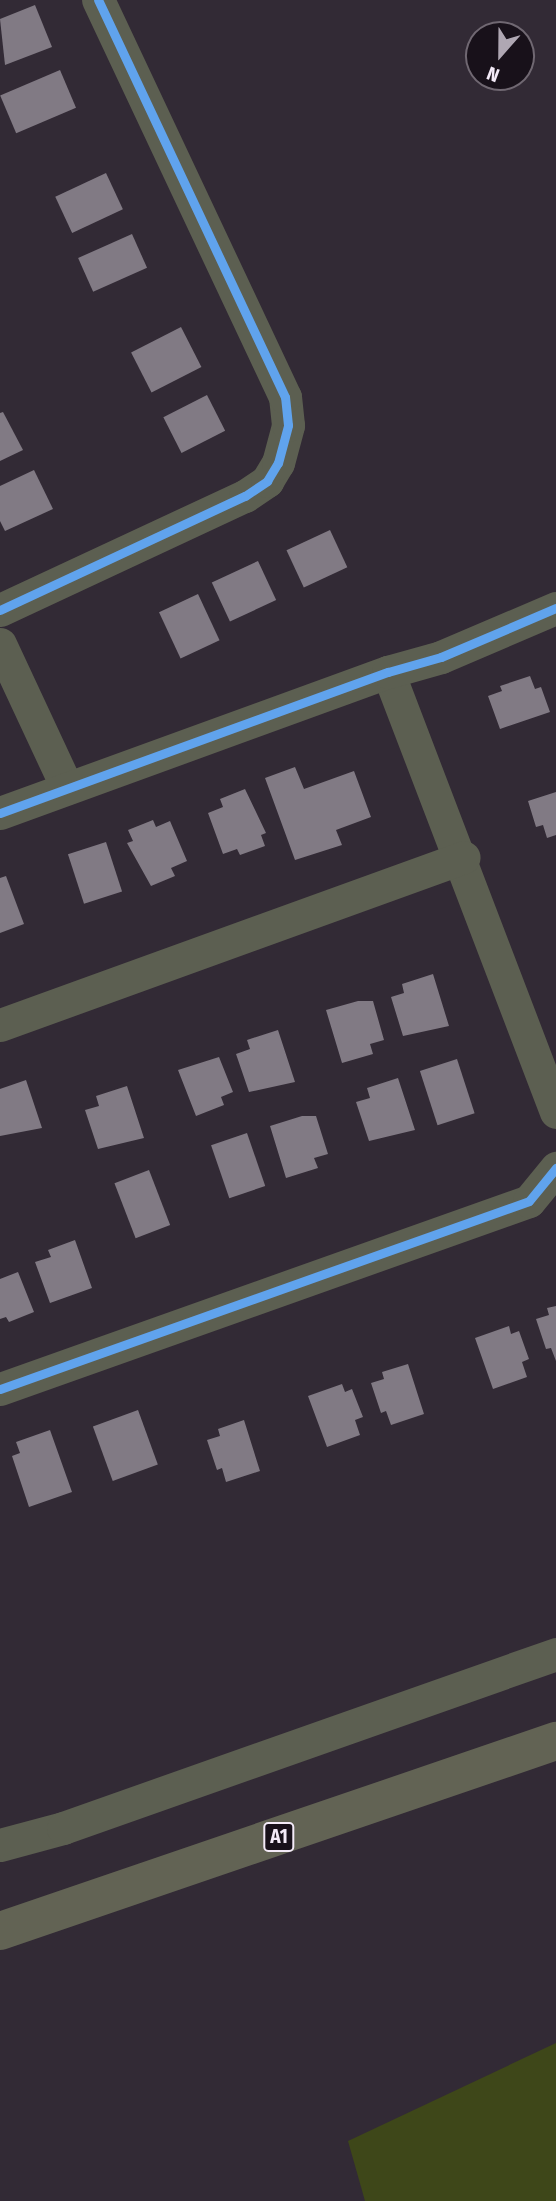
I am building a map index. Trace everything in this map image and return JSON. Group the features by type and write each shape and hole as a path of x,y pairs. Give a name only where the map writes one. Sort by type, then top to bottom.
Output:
{"highway":[{"name":"A1","path":"0,1931 556,1741"}],"street":[{"path":"0,610 245,496 267,481 278,463 288,425 285,397 98,0"},
{"path":"0,813 388,671 441,657 556,608"},
{"path":"0,644 67,788"},
{"path":"388,671 463,857 556,1112"},
{"path":"0,1025 463,857"},
{"path":"0,1389 528,1201 556,1168"},
{"path":"0,1845 140,1801 556,1654"}],"green space":[{"path":"556,2043 556,2201 365,2201 348,2141"}],"building":[{"path":"35,5 52,47 5,65 0,19"},
{"path":"60,70 76,108 16,133 0,95"},
{"path":"106,173 123,209 72,233 55,197"},
{"path":"132,234 147,268 93,292 78,258"},
{"path":"181,327 201,367 152,393 131,352"},
{"path":"207,395 225,431 182,453 163,417"},
{"path":"3,412 23,450 0,461 0,413"},
{"path":"34,470 53,509 5,531 0,521 0,486"},
{"path":"330,530 347,567 304,587 286,550"},
{"path":"258,561 276,600 230,622 212,583"},
{"path":"198,594 220,640 181,658 159,612"},
{"path":"530,676 535,689 541,687 550,712 500,729 488,696 502,691 500,686"},
{"path":"295,767 304,789 354,771 371,817 336,830 342,845 295,860 265,778"},
{"path":"245,789 266,833 261,835 265,846 240,855 237,849 223,854 208,813 223,807 220,799"},
{"path":"556,792 556,835 547,838 543,825 536,827 528,801"},
{"path":"153,820 156,827 170,821 187,861 171,868 175,876 151,886 127,843 133,841 128,830"},
{"path":"106,842 122,891 84,904 68,854"},
{"path":"6,876 24,924 0,933 0,878"},
{"path":"433,974 449,1026 403,1036 391,997 404,993 402,984"},
{"path":"358,1001 373,1001 384,1040 370,1044 373,1054 342,1063 326,1010"},
{"path":"278,1030 295,1082 249,1092 236,1054 250,1049 247,1040"},
{"path":"219,1057 233,1092 221,1097 224,1105 196,1116 178,1070"},
{"path":"457,1059 475,1113 438,1125 420,1071"},
{"path":"398,1078 415,1130 369,1141 356,1102 370,1098 367,1088"},
{"path":"26,1080 42,1128 0,1136 0,1089"},
{"path":"127,1086 144,1138 98,1149 85,1110 99,1106 96,1096"},
{"path":"302,1116 316,1116 328,1154 314,1158 318,1168 286,1178 270,1126"},
{"path":"247,1133 265,1186 229,1198 211,1145"},
{"path":"149,1170 170,1225 136,1238 114,1183"},
{"path":"75,1240 92,1288 50,1303 35,1262 51,1257 48,1250"},
{"path":"18,1272 34,1312 9,1322 6,1317 0,1319 0,1279"},
{"path":"556,1306 556,1361 551,1348 546,1349 536,1319 549,1315 547,1308"},
{"path":"509,1326 511,1334 519,1331 529,1359 522,1362 527,1377 493,1389 475,1338"},
{"path":"408,1364 424,1414 391,1425 386,1411 381,1413 371,1383 384,1379 382,1372"},
{"path":"342,1384 345,1392 352,1389 363,1417 355,1420 360,1435 327,1447 308,1396"},
{"path":"138,1410 158,1465 113,1481 93,1426"},
{"path":"244,1420 260,1471 226,1482 222,1468 217,1470 207,1440 220,1436 218,1429"},
{"path":"50,1430 72,1492 29,1507 12,1456 20,1453 16,1442"}],"cycle path":[{"path":"0,610 245,496 267,481 278,463 288,425 285,397 98,0"},
{"path":"0,813 388,672 441,657 556,608"},
{"path":"0,1389 529,1201 556,1168"}]}
